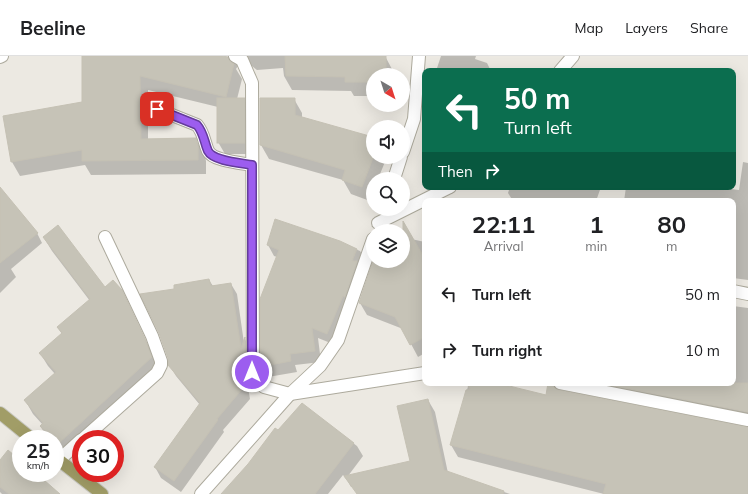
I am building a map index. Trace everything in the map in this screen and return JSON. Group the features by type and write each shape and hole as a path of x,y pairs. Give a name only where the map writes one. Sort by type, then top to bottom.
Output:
{"main road":[{"path":"0,413 21,430"},
{"path":"64,464 102,494"}],"street":[{"path":"235,56 242,60 252,83 252,372 264,387 290,394 422,374"},
{"path":"410,131 414,119 419,56"},
{"path":"563,68 573,56"},
{"path":"157,109 197,125 202,130 208,152 213,157 252,165"},
{"path":"430,198 445,190"},
{"path":"382,224 422,202"},
{"path":"93,430 157,373 161,360 152,336 105,237"},
{"path":"201,494 290,394 320,366 338,340 366,259"},
{"path":"736,292 748,294"},
{"path":"575,386 748,420"},
{"path":"64,454 72,448"}],"building":[{"path":"82,56 228,57 234,64 226,97 140,76 141,139 196,138 198,146 198,160 82,161 82,150 11,162 3,116 82,102"},
{"path":"285,56 386,56 386,68 366,68 366,82 345,82 345,77 286,76"},
{"path":"217,98 245,98 245,143 217,143"},
{"path":"260,98 295,98 295,115 366,135 366,164 371,164 368,172 366,172 362,187 342,180 345,170 260,145"},
{"path":"0,187 38,233 0,263"},
{"path":"275,219 340,241 357,249 352,261 357,261 345,297 343,296 327,334 312,328 315,351 290,354 291,361 260,367 260,299 279,250 267,245"},
{"path":"58,225 105,287 113,280 122,290 152,357 64,439 64,430 44,430 40,426 43,423 24,400 56,372 39,353 62,333 57,327 90,299 43,237"},
{"path":"410,233 422,254 422,339 410,345 395,317 359,303 371,268 410,268"},
{"path":"209,279 211,286 231,283 241,348 245,337 245,369 241,370 244,387 217,419 218,420 174,481 154,467 200,403 168,365 168,358 159,333 140,294 174,289 174,285"},
{"path":"736,383 748,383 748,412 614,386 736,386"},
{"path":"468,386 509,386 546,395 548,386 554,386 559,390 748,427 748,494 603,494 606,484 450,445 466,390 470,389"},
{"path":"428,399 444,470 504,491 503,494 357,494 344,476 410,461 397,406"},
{"path":"302,403 354,443 315,494 221,494 248,464 275,428 278,430"},
{"path":"8,450 12,453 12,482 46,482 60,494 9,494 0,487 0,460"}],"route":[{"path":"157,109 197,125 202,130 208,152 213,157 252,165 252,372"}]}
